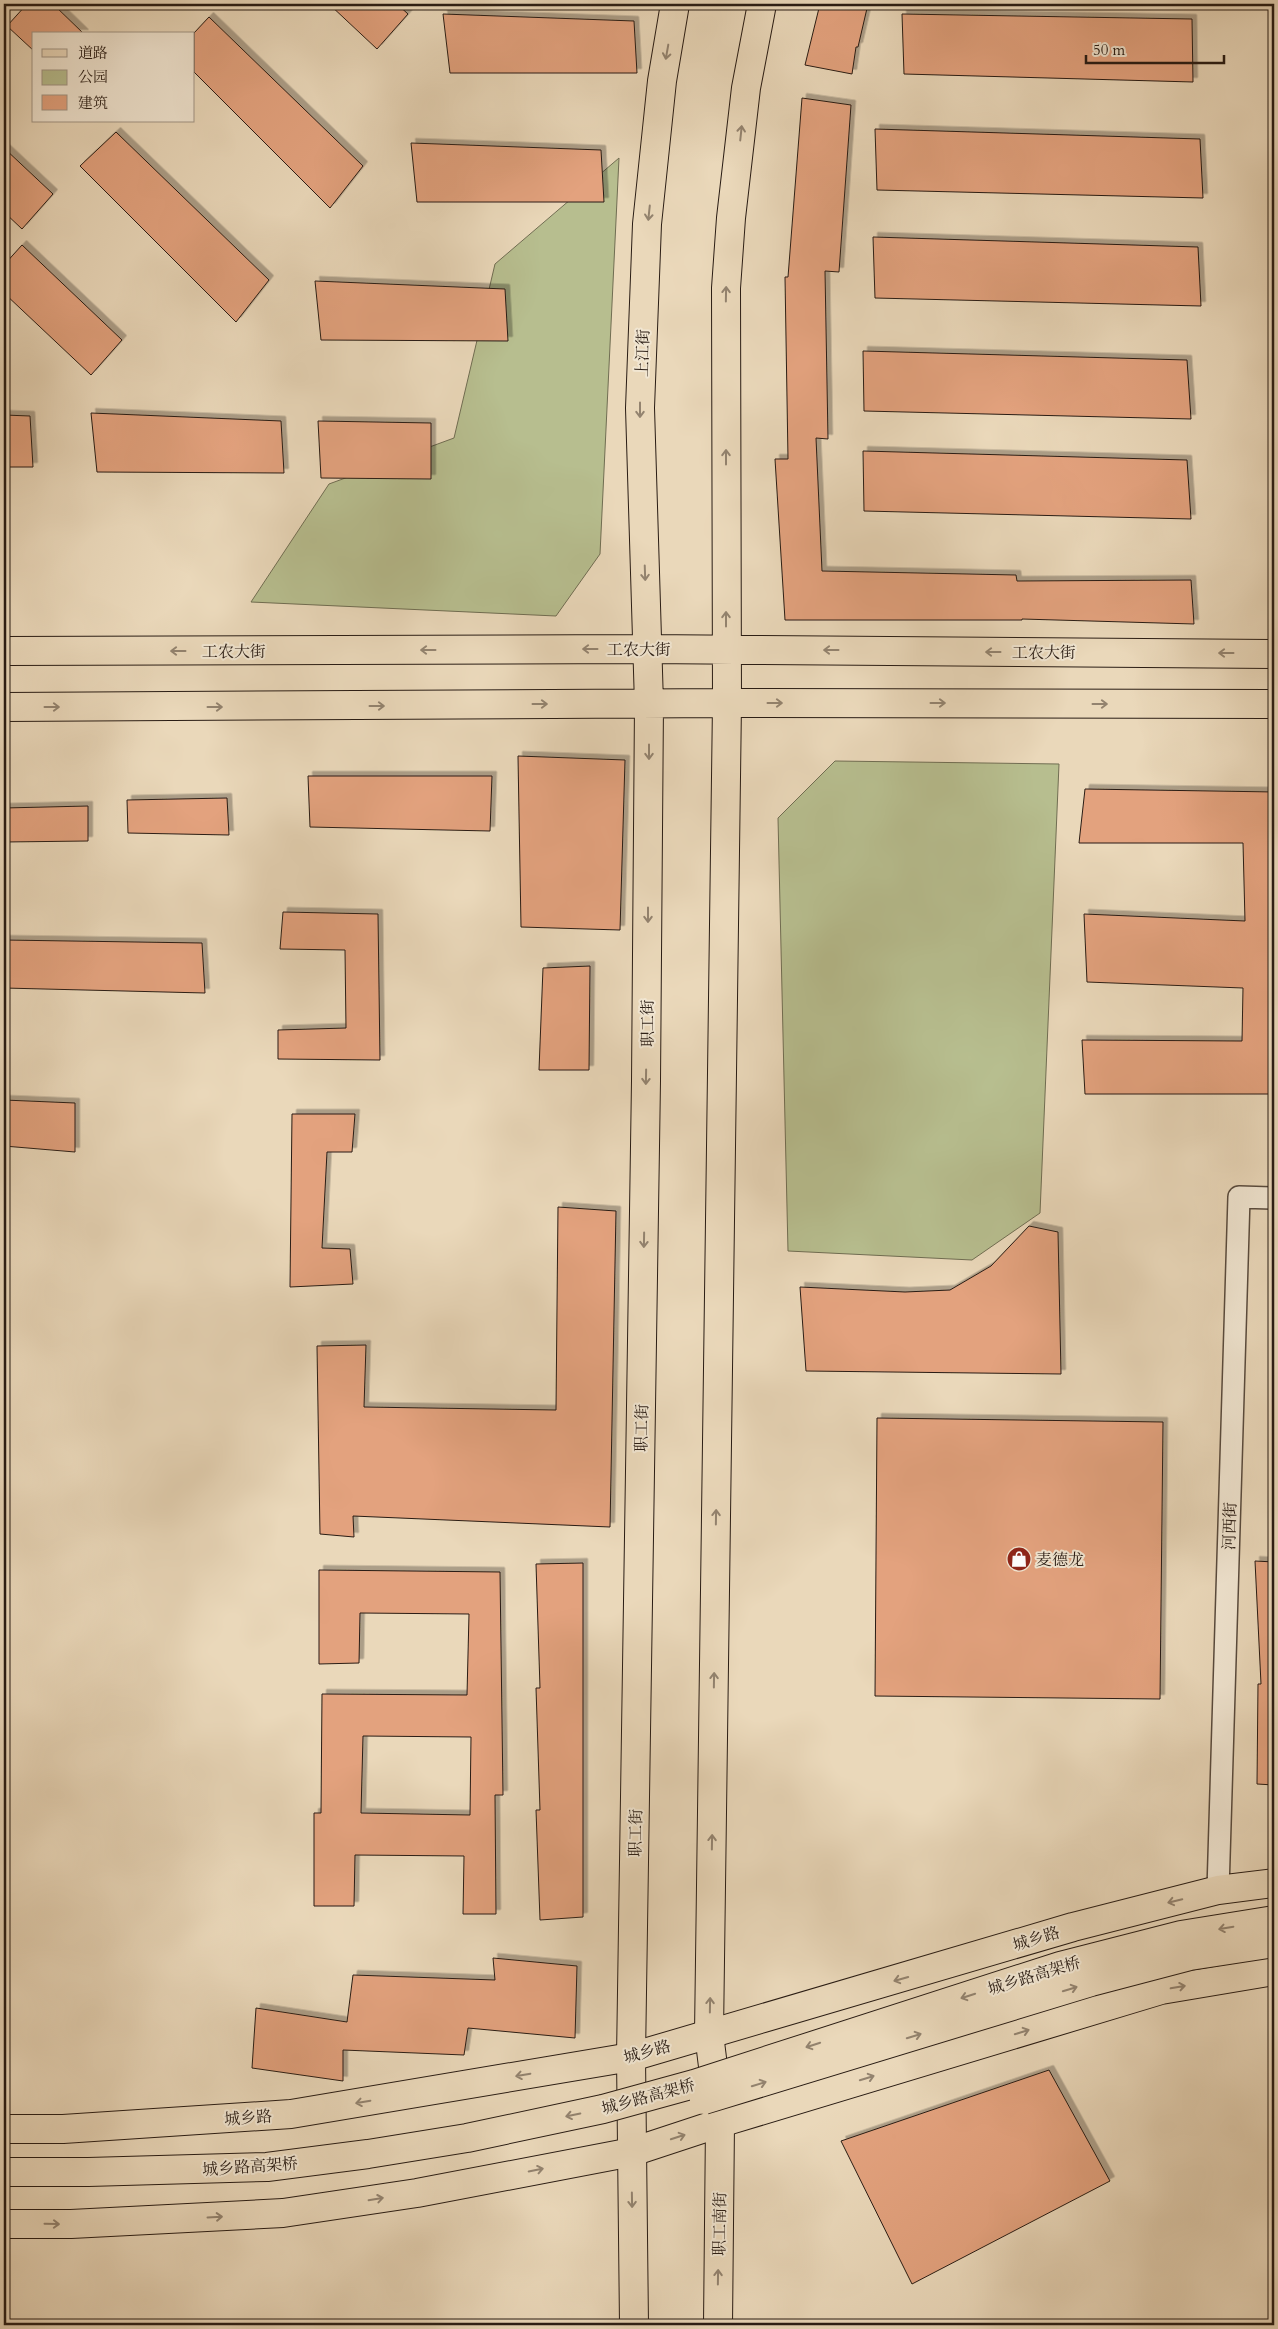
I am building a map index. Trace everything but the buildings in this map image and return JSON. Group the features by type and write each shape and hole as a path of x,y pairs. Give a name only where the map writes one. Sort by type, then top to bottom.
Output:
{"main road":[{"name":"上江街","path":"649,704 640,408 647,224 662,80 675,4"},
{"path":"720,2123 709,2034 727,703 726,288 731,218 746,88 762,4"},
{"name":"工农大街","path":"4,651 726,649 1274,654"},
{"path":"4,707 727,703 1274,704"},
{"name":"职工街","path":"632,2152 631,2057 646,1100 649,704"},
{"name":"城乡路","path":"4,2129 63,2129 291,2114 631,2057 1073,1927 1218,1890 1274,1883"},
{"name":"城乡路高架桥","path":"4,2172 88,2172 267,2167 368,2154 467,2138 604,2109 694,2084 1060,1966 1181,1935 1274,1920"},
{"name":"城乡路高架桥","path":"4,2189 192,2188 282,2182 370,2172 470,2156 611,2126 698,2102 1091,1982 1190,1956 1274,1943"},
{"path":"4,2224 70,2224 283,2213 417,2193 632,2152 720,2123 1161,1990 1274,1971"},
{"name":"职工南街","path":"718,2325 720,2123"},
{"path":"632,2152 634,2325"}],"street":[{"name":"河西街","path":"1218,1890 1239,1197 1274,1198"}],"green space":[{"path":"619,158 600,554 556,616 251,602 329,484 454,438 495,264"},
{"path":"835,761 1059,764 1040,1213 972,1260 788,1251 778,818"}],"place":[{"name":"麦德龙","path":"1019,1559"}]}
